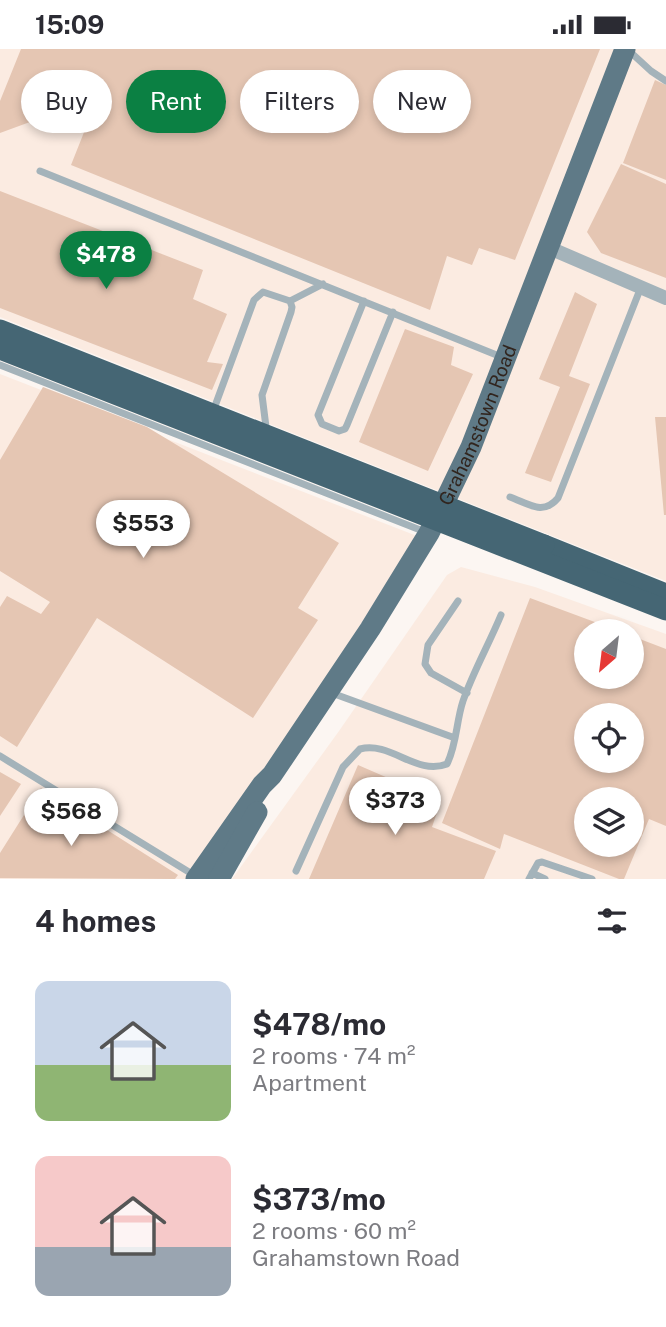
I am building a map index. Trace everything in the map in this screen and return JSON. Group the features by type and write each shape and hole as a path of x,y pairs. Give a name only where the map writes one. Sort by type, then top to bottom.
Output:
{"highway":[{"path":"0,330 666,594"},
{"path":"0,349 666,610"}],"main road":[{"name":"Grahamstown Road","path":"198,878 328,692 429,533 471,447 626,49"},
{"name":"Grahamstown Road","path":"219,879 270,789 272,775"}],"street":[{"path":"547,247 666,297"}],"lane":[{"path":"626,49 650,71 666,81"},
{"path":"40,170 505,358"},
{"path":"215,406 254,300 263,292 290,301 323,285"},
{"path":"510,497 541,508 551,506 558,498 641,287"},
{"path":"266,427 262,395 291,312 290,301"},
{"path":"365,301 318,415 322,424 331,428 339,431 347,425 393,313"},
{"path":"0,321 446,499"},
{"path":"0,365 429,533"},
{"path":"458,601 428,645 425,664 431,673 467,693"},
{"path":"296,871 343,767 360,749 375,748 419,765 439,767 447,764 455,748 458,717 501,615"},
{"path":"328,692 455,738"},
{"path":"0,756 198,878"},
{"path":"545,879 530,876 538,863 592,879"}],"shaded area":[{"path":"0,49 666,49 666,581 0,317"},
{"path":"0,374 417,536 198,879 0,879"},
{"path":"461,567 535,587 624,619 574,619 574,689 644,689 644,626 666,634 666,879 232,879 447,575"}],"building":[{"path":"21,49 600,49 515,260 479,248 472,265 447,256 430,310 71,165 84,133 112,133 112,70 21,70 21,125 0,133 0,101"},
{"path":"655,80 666,85 666,180 623,163"},
{"path":"621,164 666,184 666,278 601,253 587,232"},
{"path":"0,191 203,270 193,299 227,314 207,362 223,364 212,390 0,308"},
{"path":"575,292 597,304 569,376 590,384 551,482 525,473 560,387 539,379"},
{"path":"405,329 454,347 451,365 473,374 428,471 359,442"},
{"path":"43,387 147,427 339,543 298,608 318,620 253,718 97,618 17,747 0,736 0,607 7,596 41,614 50,602 0,571 0,460"},
{"path":"655,417 666,417 666,515 664,515"},
{"path":"530,598 587,619 574,619 574,689 644,689 644,641 666,649 666,826 649,819 644,831 644,787 574,787 574,857 633,857 624,879 504,834 500,849 442,823"},
{"path":"358,765 441,801 432,827 496,851 484,879 309,879"},
{"path":"0,772 21,784 0,816"},
{"path":"41,788 178,875 175,879 0,878 0,853"}]}
